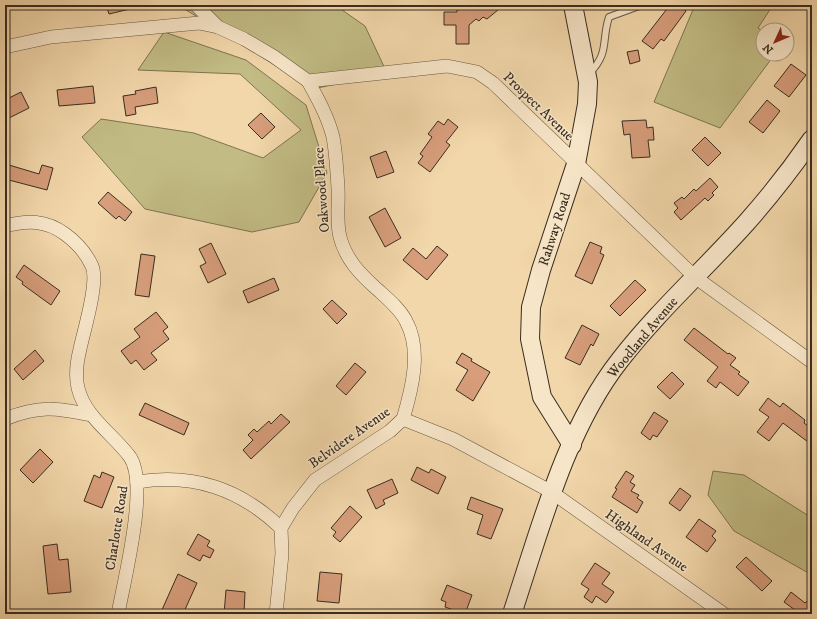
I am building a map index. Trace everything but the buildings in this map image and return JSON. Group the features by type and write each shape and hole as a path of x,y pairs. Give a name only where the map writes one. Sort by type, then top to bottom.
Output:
{"street":[{"path":"196,5 218,27"},
{"name":"Rahway Road","path":"572,445 542,397 530,339 531,307 540,270 576,164 588,104 587,76 573,5"},
{"path":"5,47 51,37 200,23 218,27 244,39 273,56 308,82"},
{"name":"Prospect Avenue","path":"308,82 447,66 477,72 493,83 695,277 812,362"},
{"name":"Oakwood Place","path":"308,82 324,110 333,137 338,189 339,236 358,273 392,302 406,321 412,336 414,358 412,389 404,419"},
{"name":"Woodland Avenue","path":"512,614 562,465 597,394 620,360 786,176 812,139"},
{"path":"5,226 33,220 56,228 76,242 92,267 93,292 76,365 78,388 91,415 130,458 137,474 137,482"},
{"path":"5,419 19,413 43,408 91,415"},
{"name":"Belvidere Avenue","path":"281,528 293,508 315,480 390,431 404,419 453,439 552,493"},
{"name":"Charlotte Road","path":"118,614 138,503 137,482 165,479 182,480 213,486 233,493 256,506 281,528"},
{"name":"Highland Avenue","path":"552,493 724,614"},
{"path":"276,614 282,554 281,528"}],"lane":[{"path":"587,76 600,63 606,44 606,26 609,17 642,5"}],"shaded area":[{"path":"181,5 335,5 365,26 387,73 313,89 183,8"},
{"path":"695,5 773,5 762,22 755,22 755,62 769,62 720,128 654,102"},
{"path":"164,32 246,60 306,105 327,173 299,222 252,232 145,209 82,137 101,119 194,133 263,158 301,130 240,74 138,70"},
{"path":"713,471 744,475 812,518 812,575 734,531 708,495"}]}
